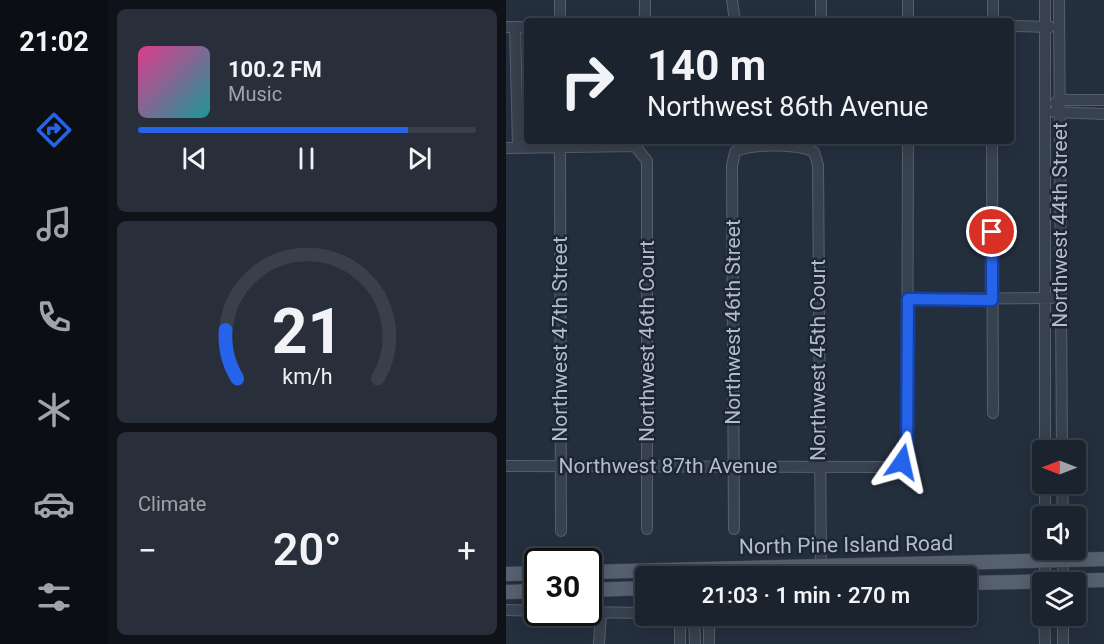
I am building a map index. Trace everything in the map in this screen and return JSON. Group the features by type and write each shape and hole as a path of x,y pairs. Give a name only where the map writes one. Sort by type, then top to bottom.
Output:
{"main road":[{"name":"North Pine Island Road","path":"906,566 1032,556"},
{"name":"North Pine Island Road","path":"1086,557 1104,559"},
{"name":"North Pine Island Road","path":"602,572 635,572"},
{"path":"506,574 524,573"},
{"name":"North Pine Island Road","path":"1086,581 1104,580"},
{"name":"North Pine Island Road","path":"977,583 1032,582"},
{"path":"602,590 635,588"},
{"path":"506,592 524,591"}],"street":[{"path":"560,0 560,18"},
{"path":"644,18 645,0"},
{"path":"732,0 735,18"},
{"path":"821,0 821,18"},
{"path":"908,0 908,18"},
{"path":"993,0 993,18"},
{"name":"Northwest 44th Street","path":"1045,0 1046,440"},
{"name":"Northwest 44th Street","path":"1059,0 1062,440"},
{"path":"1014,26 1059,27"},
{"path":"511,27 518,147"},
{"path":"1045,108 1059,100 1104,100"},
{"path":"1045,108 1059,114 1104,114"},
{"path":"908,144 908,299 992,300 1060,297"},
{"path":"992,144 993,413"},
{"name":"Northwest 46th Court","path":"560,147 635,146 643,153 647,161 647,529"},
{"path":"506,148 560,147"},
{"name":"Northwest 47th Street","path":"560,147 561,531"},
{"name":"Northwest 46th Street","path":"734,529 732,166 736,152 744,147 804,147 814,152"},
{"name":"Northwest 45th Court","path":"814,152 818,165 818,466 826,566"},
{"name":"Northwest 87th Avenue","path":"506,466 887,467 902,462 907,449 908,299"},
{"path":"506,610 524,611"},
{"path":"602,613 635,613"},
{"path":"599,644 600,626"},
{"path":"680,626 680,644"},
{"path":"694,626 695,644"},
{"path":"709,626 709,644"},
{"path":"1044,626 1045,644"},
{"path":"1063,626 1063,644"}],"route":[{"path":"902,462 907,449 908,299 992,300 992,232"}]}
